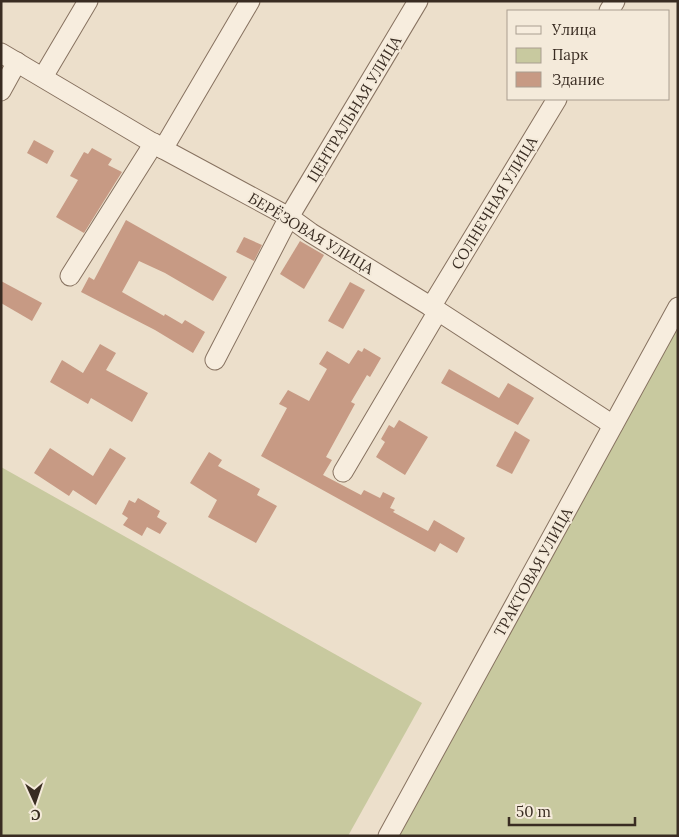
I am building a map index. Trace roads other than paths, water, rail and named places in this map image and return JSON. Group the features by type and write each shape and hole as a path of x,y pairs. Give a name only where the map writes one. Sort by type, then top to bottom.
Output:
{"street":[{"path":"43,77 88,1"},
{"path":"70,276 158,146 250,1"},
{"name":"ЦЕНТРАЛЬНАЯ УЛИЦА","path":"214,360 289,218 418,1"},
{"path":"1,91 9,58"},
{"name":"БЕРЁЗОВАЯ УЛИЦА","path":"9,58 158,146 289,218 435,309 613,426"},
{"name":"СОЛНЕЧНАЯ УЛИЦА","path":"343,472 556,100"},
{"name":"ТРАКТОВАЯ УЛИЦА","path":"388,836 678,307"}]}
